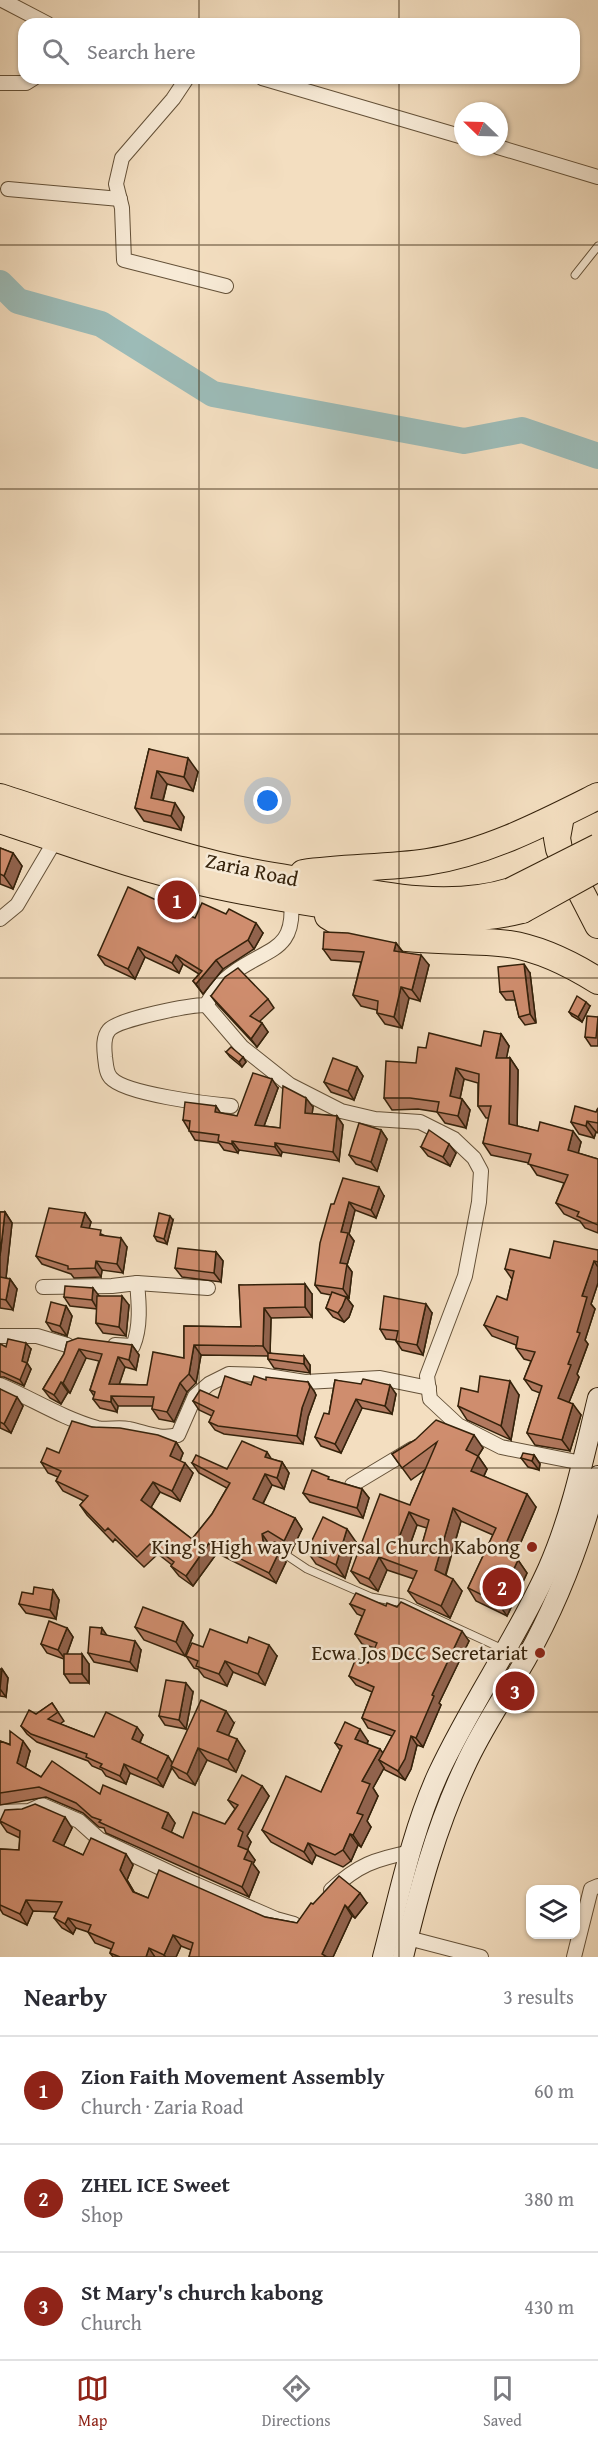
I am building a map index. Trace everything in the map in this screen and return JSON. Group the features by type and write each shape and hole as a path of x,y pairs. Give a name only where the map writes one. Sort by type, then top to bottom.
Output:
{"highway":[{"path":"278,876 428,862 490,845 561,816 598,796"},
{"name":"Zaria Road","path":"0,797 186,856 237,869 370,893 447,900 516,900"},
{"path":"561,816 557,838 559,849 597,921"},
{"path":"0,820 205,883 387,915 451,919 498,916 516,900 598,847"},
{"path":"516,900 598,867"},
{"path":"303,902 342,924 406,939 509,944 532,950 565,962 598,981"}],"street":[{"path":"2,0 36,18"},
{"path":"0,83 18,82"},
{"path":"183,84 173,99 122,158 116,184 120,199 124,260 226,286"},
{"path":"282,84 454,134"},
{"path":"508,150 598,177"},
{"path":"8,189 120,199"},
{"path":"0,919 17,905 56,838"},
{"path":"206,1005 219,984 234,972 279,947 287,938 293,918 303,902"},
{"path":"206,1005 188,1006 116,1025 109,1030 105,1040 106,1069 111,1079 135,1089 231,1106"},
{"path":"206,1005 242,1047 290,1085 341,1111 375,1119 420,1122 454,1139 474,1158 481,1171 479,1202 465,1276 427,1376 430,1399 446,1421 501,1447 582,1463"},
{"path":"102,1343 133,1346 140,1305 137,1283"},
{"path":"43,1287 112,1286 137,1283 208,1288"},
{"path":"0,1336 37,1336 65,1352 84,1339"},
{"path":"0,1385 39,1395 47,1409 100,1428 126,1428 165,1439 178,1435 195,1396 209,1384 229,1374 261,1375 305,1382 380,1378 429,1388"},
{"path":"383,1957 411,1852 438,1775 475,1704 508,1651 549,1566 582,1463 598,1398"},
{"path":"352,1485 411,1450 425,1437"},
{"path":"481,1957 406,1948 422,1882 442,1818 466,1763 527,1657 560,1589 598,1476"},
{"path":"0,1812 29,1810 42,1805 79,1821 99,1839 248,1908 297,1924 304,1916"},
{"path":"320,1899 353,1870 379,1858 411,1852"},
{"path":"574,1957 591,1889 598,1886"}],"lane":[{"path":"575,275 598,246"},
{"path":"274,1547 318,1574 371,1597 403,1603 508,1651"}],"building":[{"path":"149,749 188,758 184,777 157,771 151,798 175,803 171,816 135,808"},
{"path":"0,848 13,853 4,876 0,874"},
{"path":"128,887 195,918 202,903 226,914 229,909 256,923 248,940 216,960 196,984 193,981 202,971 176,955 172,963 138,947 128,969 98,955"},
{"path":"324,932 348,933 396,943 394,951 421,955 412,990 401,987 394,1017 377,1013 378,1001 353,995 364,952 323,949"},
{"path":"524,964 530,1014 519,1017 513,991 500,992 498,967"},
{"path":"238,968 268,999 250,1016 262,1023 251,1039 211,996 225,977"},
{"path":"577,996 586,1002 578,1017 569,1012"},
{"path":"587,1016 598,1017 596,1038 585,1037"},
{"path":"484,1031 501,1034 496,1058 510,1058 509,1124 538,1131 540,1122 573,1131 568,1150 598,1159 598,1225 577,1216 579,1212 556,1203 568,1175 528,1164 531,1154 483,1143 491,1106 478,1106 479,1074 456,1068 450,1096 462,1099 458,1116 437,1112 439,1102 410,1098 384,1098 386,1061 416,1063 418,1047 426,1048 429,1033 481,1046"},
{"path":"231,1047 243,1057 239,1062 226,1052"},
{"path":"333,1058 357,1067 348,1091 324,1082"},
{"path":"253,1073 272,1079 255,1125 280,1128 283,1086 306,1098 305,1113 337,1116 333,1152 275,1143 275,1147 232,1141 232,1144 218,1141 219,1135 189,1131 190,1121 183,1120 185,1102 216,1106 215,1112 237,1116"},
{"path":"575,1106 596,1112 598,1108 598,1123 587,1121 586,1126 571,1122"},
{"path":"359,1123 381,1130 371,1162 349,1155"},
{"path":"429,1130 449,1144 443,1157 421,1147"},
{"path":"343,1178 379,1187 371,1210 349,1202 341,1232 348,1233 340,1263 347,1264 343,1289 315,1285 320,1243 331,1204 334,1204"},
{"path":"49,1208 85,1213 81,1227 101,1230 100,1235 121,1238 117,1264 96,1261 95,1268 68,1269 68,1266 36,1256"},
{"path":"0,1212 5,1212 0,1256"},
{"path":"159,1213 170,1216 164,1239 154,1236"},
{"path":"554,1241 598,1250 598,1262 594,1261 582,1296 587,1297 577,1332 580,1333 558,1398 573,1404 562,1440 527,1433 542,1386 524,1379 535,1352 516,1348 518,1337 484,1325 497,1296 507,1300 514,1271 505,1269 510,1249 550,1258"},
{"path":"178,1248 216,1252 214,1273 175,1268"},
{"path":"0,1277 10,1279 6,1300 0,1299"},
{"path":"305,1284 305,1307 264,1308 263,1346 194,1345 189,1374 180,1383 167,1412 152,1409 154,1397 111,1396 111,1402 93,1399 95,1392 90,1390 102,1354 79,1349 63,1383 61,1382 54,1395 43,1389 64,1354 67,1342 78,1338 132,1345 129,1360 118,1357 109,1384 147,1385 153,1352 184,1358 184,1326 241,1327 239,1285"},
{"path":"65,1286 93,1288 92,1300 64,1297"},
{"path":"332,1292 346,1297 338,1313 326,1308"},
{"path":"97,1296 122,1296 119,1327 96,1323"},
{"path":"384,1296 426,1304 417,1345 396,1341 398,1331 380,1329"},
{"path":"51,1302 66,1306 60,1326 46,1322"},
{"path":"8,1339 26,1343 22,1361 27,1363 20,1380 0,1371 0,1344 6,1347"},
{"path":"268,1353 304,1356 304,1364 268,1359"},
{"path":"225,1376 251,1385 254,1376 266,1380 266,1377 308,1382 310,1387 302,1408 297,1436 218,1426 209,1422 214,1411 193,1401 200,1390 218,1398"},
{"path":"480,1376 510,1381 501,1426 458,1406 461,1388 478,1392"},
{"path":"363,1379 390,1385 385,1406 356,1399 335,1444 315,1437 324,1413 329,1414 335,1380 361,1384"},
{"path":"0,1389 17,1397 4,1424 0,1422"},
{"path":"436,1420 474,1435 466,1450 478,1456 471,1471 527,1494 502,1553 518,1560 498,1603 468,1588 496,1528 453,1508 435,1570 453,1579 441,1606 408,1591 417,1571 379,1557 369,1579 351,1571 380,1494 410,1505 437,1442 402,1468 392,1454 415,1440","holes":["409,1512 429,1520 421,1548 398,1540"]},
{"path":"72,1421 92,1427 120,1428 158,1435 176,1442 170,1456 185,1463 172,1491 153,1482 141,1500 192,1539 212,1514 230,1483 192,1463 196,1455 227,1469 242,1441 267,1452 265,1457 282,1462 277,1478 265,1474 253,1499 295,1518 284,1541 268,1531 262,1534 263,1541 279,1552 269,1573 209,1543 186,1576 171,1566 174,1562 150,1544 137,1557 108,1528 105,1531 80,1505 88,1496 56,1481 61,1471 41,1462 47,1448 59,1453"},
{"path":"523,1453 534,1455 532,1461 521,1458"},
{"path":"312,1470 329,1477 328,1479 362,1489 357,1508 303,1493"},
{"path":"323,1517 347,1529 336,1565 307,1551"},
{"path":"34,1587 53,1590 50,1610 19,1604 22,1592 33,1594"},
{"path":"356,1593 386,1606 387,1603 397,1607 401,1602 462,1631 432,1695 434,1696 416,1738 411,1736 405,1759 398,1771 379,1760 395,1731 362,1718 374,1687 349,1676 356,1658 368,1663 377,1643 355,1634 365,1610 350,1604"},
{"path":"143,1607 183,1622 176,1642 135,1627"},
{"path":"49,1621 67,1628 58,1650 41,1644"},
{"path":"90,1627 102,1628 101,1634 135,1641 130,1662 88,1653"},
{"path":"210,1629 247,1643 249,1637 269,1645 258,1674 225,1661 219,1674 196,1666 198,1661 186,1656 192,1643 203,1647"},
{"path":"64,1654 82,1654 82,1674 64,1674"},
{"path":"166,1680 186,1683 179,1720 159,1716"},
{"path":"201,1700 226,1711 217,1731 237,1739 228,1760 198,1748 187,1774 171,1766"},
{"path":"52,1703 58,1712 48,1719 94,1737 106,1712 137,1727 132,1739 168,1756 157,1779 124,1764 120,1776 100,1767 102,1764 86,1757 87,1754 31,1734 21,1726 29,1710 36,1714"},
{"path":"345,1722 360,1729 355,1739 380,1749 362,1781 370,1784 357,1813 363,1815 353,1835 350,1834 343,1850 335,1855 308,1843 304,1852 262,1830 286,1776 321,1792 342,1746 335,1743"},
{"path":"10,1731 23,1741 17,1763 41,1777 52,1761 100,1794 103,1785 168,1813 162,1828 183,1838 193,1812 225,1824 238,1805 228,1800 242,1775 262,1786 238,1829 243,1832 238,1846 248,1850 244,1859 252,1862 242,1887 99,1822 101,1820 92,1817 76,1803 39,1787 0,1793 0,1741 10,1745"},
{"path":"35,1804 65,1817 53,1841 83,1855 91,1838 126,1854 120,1870 133,1892 148,1898 159,1870 265,1917 297,1923 311,1903 313,1904 339,1876 360,1893 348,1908 345,1905 322,1954 327,1957 189,1957 193,1943 173,1935 164,1955 149,1948 146,1957 120,1957 110,1953 114,1943 88,1932 91,1925 68,1918 65,1924 54,1918 62,1902 26,1900 20,1914 0,1905 0,1849 19,1850 20,1831 0,1821 5,1810 22,1809"}],"waterway":[{"path":"0,283 18,301 101,324 213,394 464,441 522,430 598,456"}],"place":[{"name":"Zion Faith Movement Assembly","path":"177,900"},
{"name":"King's High way Universal Church Kabong","path":"532,1547"},
{"name":"ZHEL ICE Sweet","path":"502,1587"},
{"name":"Ecwa Jos DCC Secretariat","path":"540,1653"},
{"name":"St Mary's church kabong","path":"515,1691"}]}
